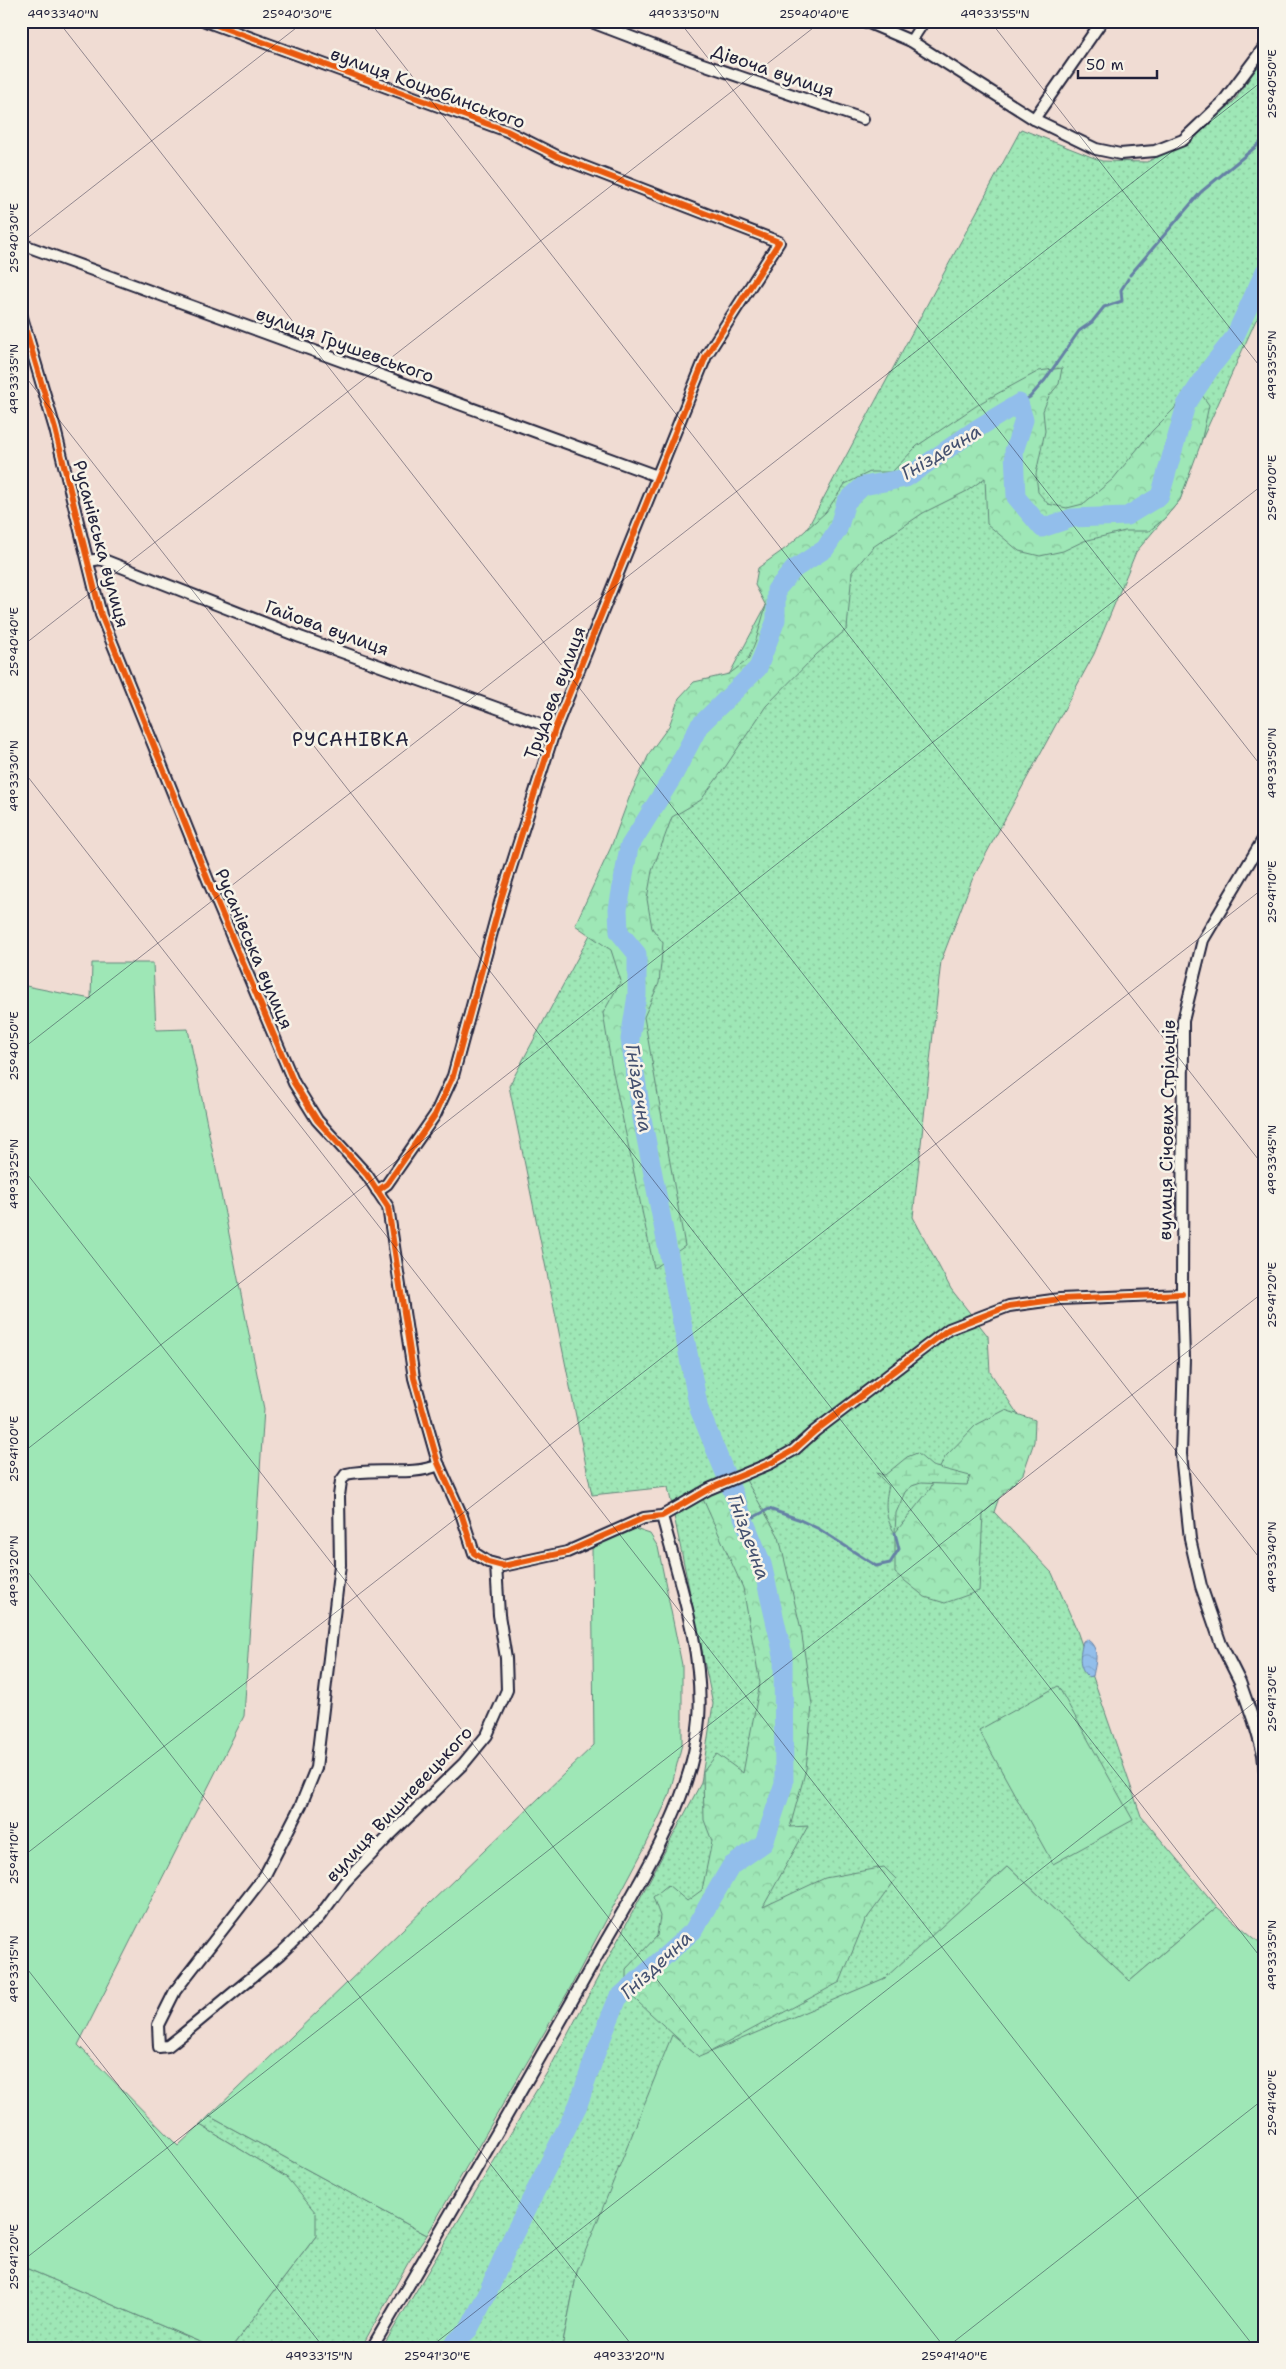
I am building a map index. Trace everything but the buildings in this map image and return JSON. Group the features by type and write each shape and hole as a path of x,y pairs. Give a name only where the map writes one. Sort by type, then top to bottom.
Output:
{"street":[{"name":"вулиця Коцюбинського","path":"205,21 507,131 560,157 779,242"},
{"name":"Дівоча вулиця","path":"589,21 694,61 863,119"},
{"path":"864,21 911,40 1034,119 1096,149 1120,154 1155,151 1183,140 1223,102 1265,46"},
{"path":"911,40 924,21"},
{"path":"1034,119 1102,21"},
{"name":"Трудова вулиця","path":"377,1191 387,1184 435,1115 453,1076 501,899 555,729 706,356 779,242"},
{"name":"вулиця Грушевського","path":"21,244 657,476"},
{"name":"Русанівська вулиця","path":"21,314 55,429 101,614 215,898 294,1083 317,1120 367,1175 388,1207 414,1378 439,1465 462,1516 474,1553 488,1562 496,1564"},
{"name":"Гайова вулиця","path":"88,561 101,559 300,636 555,729"},
{"name":"вулиця Січових Стрільців","path":"1265,836 1203,940 1183,1021 1182,1294 1184,1358 1181,1454 1190,1539 1200,1586 1221,1644 1240,1682 1254,1722 1263,1754 1265,1773"},
{"path":"496,1564 503,1566 567,1552 644,1518 662,1516 708,1489 771,1463 794,1450 815,1431 949,1329 1009,1306 1060,1299 1182,1294"},
{"name":"вулиця Вишневецького","path":"439,1465 428,1470 360,1470 346,1474 341,1481 339,1496 340,1565 316,1768 301,1805 265,1875 175,1990 158,2025 159,2047 168,2046 182,2035 280,1954 320,1917 345,1882 464,1763 487,1735 507,1690 506,1658 499,1615 496,1564"},
{"path":"372,2348 512,2109 671,1823 693,1764 699,1718 696,1655 662,1516"}],"green space":[{"path":"1265,56 1265,312 1256,320 1199,446 1180,500 1136,552 1094,654 972,880 941,961 913,1217 951,1289 988,1336 990,1372 1024,1424 994,1512 1052,1573 1076,1628 1141,1816 1217,1907 1130,1981 1008,1866 886,1978 699,2058 577,2272 562,2348 382,2348 551,2066 701,1783 713,1704 668,1487 592,1495 509,1086 1021,129 1102,161 1147,162 1196,137 1234,101"},
{"path":"1062,368 1059,384 1049,396 1043,411 1045,431 1036,474 1038,492 1048,504 1067,508 1083,504 1113,479 1152,431 1174,409 1192,381 1209,405 1201,443 1180,500 1164,519 1149,531 1125,531 1084,541 1063,551 1040,556 1019,551 987,524 985,478 967,491 923,513 873,547 852,572 847,629 817,654 766,706 701,800 672,817 652,871 647,899 652,928 663,943 659,983 644,1017 685,1246 654,1268 611,1063 603,1013 621,981 611,950 575,925 611,847 629,798 650,752 669,726 679,698 694,682 729,674 748,660 766,606 755,585 758,568 786,548 826,512 845,484 870,472 892,472 917,446 982,402 1039,371"},
{"path":"92,963 153,963 156,1030 188,1029 264,1409 244,1716 78,2045 178,2146 200,2125 286,2177 316,2213 316,2236 231,2348 214,2348 21,2266 21,985 91,999"},
{"path":"1265,1195 1265,1238 1260,1196"},
{"path":"1005,1410 1035,1420 1034,1442 1023,1474 983,1514 979,1591 945,1603 925,1597 895,1573 895,1533 930,1489 945,1457 976,1425"},
{"path":"917,1453 932,1466 970,1476 967,1485 921,1483 912,1486 905,1492 896,1513 895,1533 886,1511 889,1486 876,1473 885,1475 907,1457"},
{"path":"743,1475 779,1537 801,1629 812,1705 806,1769 790,1827 808,1826 763,1907 825,1878 884,1867 896,1879 865,1921 840,1982 699,2058 626,1991 626,1969 657,1936 660,1916 653,1897 668,1885 687,1901 702,1890 712,1841 704,1820 703,1772 717,1754 743,1773 760,1683 743,1588 703,1499"},
{"path":"635,1529 650,1534 658,1547 682,1665 682,1744 669,1796 646,1845 569,1990 427,2235 209,2116 594,1745 592,1547"},
{"path":"1058,1686 1133,1820 1053,1864 979,1730"},
{"path":"1008,1866 1130,1981 1217,1907 1265,1947 1265,2348 562,2348 577,2272 672,2035 699,2057 885,1978"},
{"path":"209,2116 427,2235 408,2263 361,2348 231,2348 316,2236 286,2177 200,2125"},
{"path":"21,2266 214,2348 21,2348"}],"water":[{"path":"1087,1639 1094,1647 1096,1656 1093,1676 1088,1677 1082,1669 1080,1660 1083,1641"}],"waterway":[{"path":"1130,275 1201,192 1265,139"},
{"name":"Гніздечна","path":"449,2348 469,2329 487,2294 508,2246 578,2105 598,2047 618,1998 693,1931 731,1866 764,1843 784,1783 783,1655 762,1564 699,1409 642,1118 630,1039 637,995 637,954 619,932 618,909 629,847 672,778 699,726 758,668 776,620 776,590 794,569 825,549 838,529 846,502 863,486 906,478 978,428 1019,403 1024,420 1014,451 1016,497 1042,528 1072,518 1127,516 1160,496 1186,405 1211,367 1234,338 1265,271"},
{"path":"1019,403 1030,397 1045,380 1079,331 1092,322 1104,307 1122,301 1121,290 1128,279"},
{"path":"745,1522 769,1509 819,1529 876,1566 890,1563 899,1549 895,1533"}],"cycle path":[{"path":"205,21 507,131 559,157 779,242 706,356 555,729 501,899 453,1076 435,1115 387,1184 377,1191"},
{"path":"21,314 55,429 101,615 212,890 294,1083 317,1120 367,1175 388,1207 414,1378 438,1463 462,1516 474,1553 488,1562 503,1566 567,1552 644,1518 662,1516 709,1489 771,1463 794,1450 815,1431 949,1329 1009,1306 1060,1299 1182,1294"}],"district":[{"name":"РУСАНІВКА","path":"351,739"}]}
